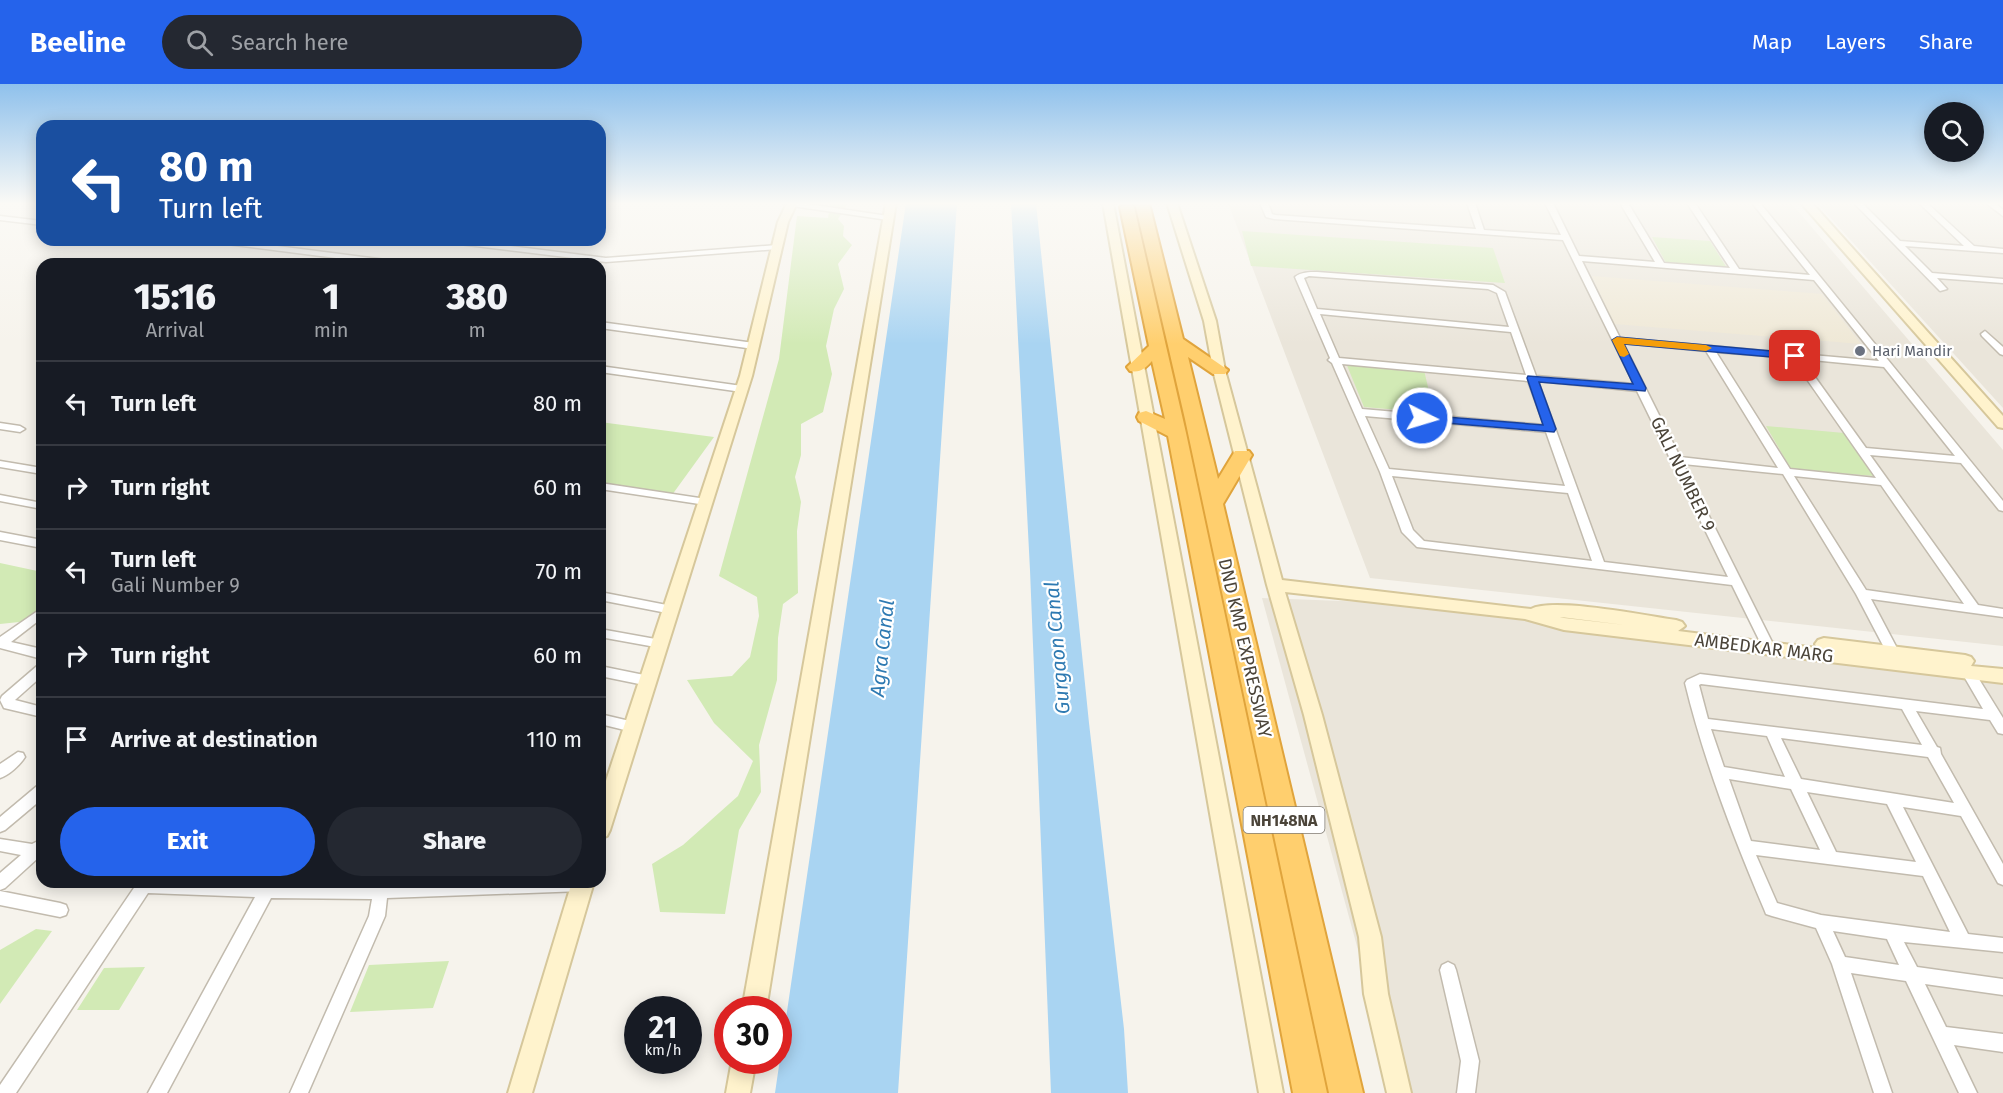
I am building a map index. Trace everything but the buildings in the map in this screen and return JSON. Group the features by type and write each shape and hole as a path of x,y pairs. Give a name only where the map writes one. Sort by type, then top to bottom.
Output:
{"highway":[{"name":"DND KMP EXPRESSWAY","path":"1136,250 1148,304 1168,341 1177,434 1310,1093"},
{"name":"DND KMP EXPRESSWAY","path":"1151,250 1168,341 1213,504 1347,1093"},
{"path":"1136,367 1168,341 1219,370"},
{"path":"1146,417 1177,434"},
{"path":"1213,504 1242,456"}],"street":[{"path":"291,250 354,258"},
{"path":"525,250 590,258"},
{"path":"606,260 736,250"},
{"path":"606,811 742,389 776,250"},
{"path":"757,996 883,250"},
{"path":"1116,250 1271,1093"},
{"path":"1187,250 1210,321 1219,370 1275,585 1313,715 1370,938 1376,994 1399,1093"},
{"name":"GALI NUMBER 9","path":"1572,250 1766,643"},
{"path":"1652,250 1661,266"},
{"path":"1722,250 1737,272"},
{"path":"1794,250 2003,508"},
{"path":"1848,250 2003,424"},
{"path":"1905,250 1943,289"},
{"path":"1576,258 1817,278"},
{"path":"1599,565 1515,330 1498,290 1490,287 1317,274 1302,275 1300,282 1408,532 1421,544 1736,582"},
{"path":"1929,275 2003,280"},
{"path":"1313,311 1515,330"},
{"path":"606,326 754,346"},
{"path":"1985,334 2003,352"},
{"path":"1617,340 1886,364"},
{"path":"1710,349 1862,594 1893,652"},
{"path":"1795,356 1974,609"},
{"path":"1334,360 1641,388"},
{"path":"606,372 742,389"},
{"path":"1358,412 1550,429"},
{"path":"0,426 20,429"},
{"path":"1862,451 1964,460"},
{"path":"1676,460 1884,482"},
{"path":"0,464 36,470"},
{"path":"1384,472 1572,490"},
{"path":"606,487 706,502"},
{"path":"0,498 36,505"},
{"path":"0,536 36,543"},
{"name":"AMBEDKAR MARG","path":"1275,585 1526,613 1564,624 1766,643 1893,652 2003,676"},
{"path":"1862,594 2003,613"},
{"path":"606,597 672,610"},
{"path":"0,644 36,617"},
{"path":"606,634 661,645"},
{"name":"AMBEDKAR MARG","path":"1766,643 1965,667 2003,666"},
{"path":"0,644 36,653"},
{"path":"1965,667 2003,729"},
{"path":"606,672 649,681"},
{"path":"36,674 7,700 9,704 36,711"},
{"path":"1994,715 1700,679 1694,680 1693,689 1702,723 1745,847 1772,909 1821,922 1892,933 2003,945"},
{"path":"1906,704 1935,752 2003,879"},
{"path":"606,720 633,727"},
{"path":"1702,723 1935,752"},
{"path":"1771,731 1831,858"},
{"path":"0,772 18,756"},
{"path":"1719,772 1966,812"},
{"path":"0,826 36,795"},
{"path":"1893,801 1962,939"},
{"path":"0,844 36,848"},
{"path":"1745,847 1928,870"},
{"path":"0,883 36,852"},
{"path":"5,1093 143,888"},
{"path":"215,888 267,891 347,888"},
{"path":"299,1093 377,916 380,903 374,888"},
{"path":"520,1093 582,888"},
{"path":"157,1093 267,891"},
{"path":"0,898 60,910"},
{"path":"1821,922 1840,964 1883,1093"},
{"path":"1892,933 1968,1093"},
{"path":"1840,964 2003,987"},
{"path":"1448,970 1470,1061 1466,1093"},
{"path":"1942,1035 2003,1043"},
{"path":"738,1093 741,1074"}],"shaded area":[{"path":"1246,250 1831,250 2003,450 2003,646 1370,578"},
{"path":"1860,250 2003,250 2003,408"},
{"path":"1592,276 1822,294 1861,344 1614,324"},
{"path":"1262,598 1394,603 2003,675 2003,1093 1397,1093"}],"green space":[{"path":"793,250 848,250 838,264 844,289 834,309 826,346 832,374 823,412 801,424 801,455 795,477 801,502 797,531 798,593 783,604 778,638 777,680 759,745 761,792 739,830 725,914 660,912 652,864 683,845 738,796 753,761 714,723 687,680 732,676 750,657 759,616 757,597 719,576 779,359"},
{"path":"1247,250 1494,250 1505,283 1251,266"},
{"path":"1659,250 1716,250 1727,268 1666,263"},
{"path":"1346,363 1424,370 1434,413 1364,407"},
{"path":"606,423 714,437 672,495 606,487"},
{"path":"1766,426 1844,433 1874,476 1791,469"},
{"path":"0,563 36,571 36,616 29,621 0,624"},
{"path":"36,929 52,931 0,1004 0,950"},
{"path":"449,961 433,1008 350,1012 369,965"},
{"path":"145,967 119,1010 77,1010 104,968"}],"water":[{"name":"Agra Canal","path":"899,250 954,250 898,1093 775,1093 778,1074 792,1074 792,996 789,996"},
{"name":"Gurgaon Canal","path":"1013,250 1041,250 1089,723 1124,1029 1128,1093 1051,1093 1030,570"}],"slow traffic":[{"path":"1624,354 1617,340 1706,348"}],"place":[{"name":"Hari Mandir","path":"1860,351"}],"route":[{"path":"1422,418 1550,429 1532,378 1641,388 1617,340 1795,356"}]}
